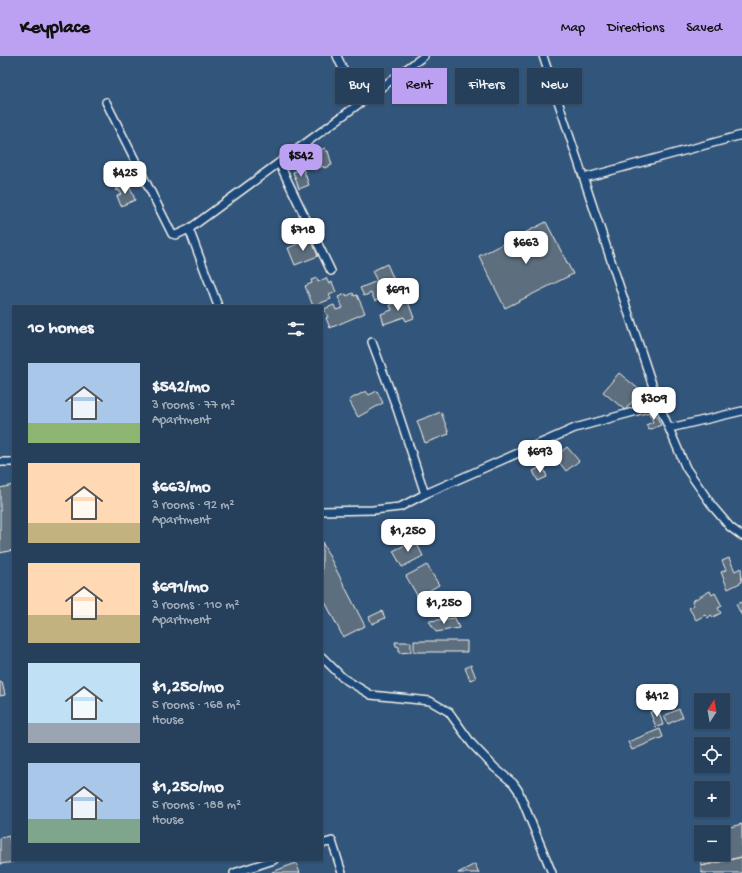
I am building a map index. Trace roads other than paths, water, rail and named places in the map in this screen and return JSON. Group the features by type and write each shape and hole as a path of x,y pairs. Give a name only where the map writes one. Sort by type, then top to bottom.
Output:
{"street":[{"path":"337,56 342,68"},
{"path":"384,86 424,56"},
{"path":"543,56 659,405 686,468 698,487 730,527 742,536"},
{"path":"106,102 172,234 176,235 189,229 359,104"},
{"path":"584,178 742,135"},
{"path":"279,163 331,271"},
{"path":"189,229 218,305"},
{"path":"372,342 397,409 425,494"},
{"path":"323,511 387,509 400,507 425,494 575,428 659,405"},
{"path":"670,428 742,411"},
{"path":"0,462 12,462"},
{"path":"323,658 343,678 371,695 430,701 449,712 472,744 495,768 514,783 552,873"},
{"path":"323,844 332,841 342,873"},
{"path":"234,873 271,861"}]}
